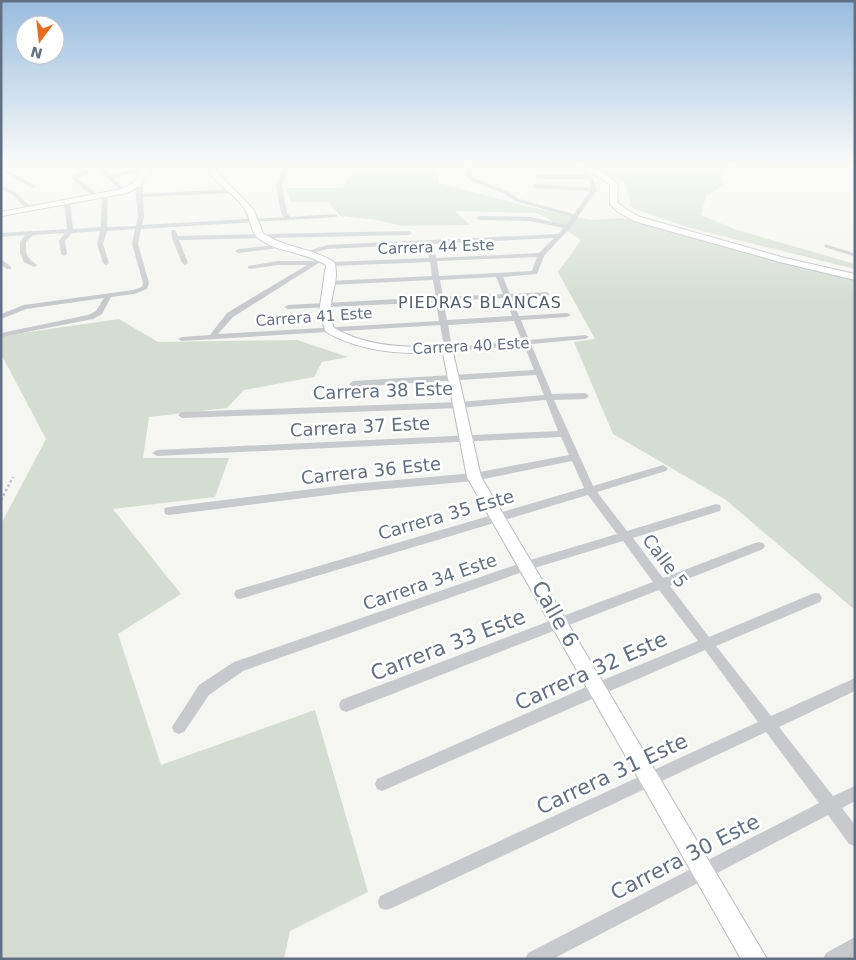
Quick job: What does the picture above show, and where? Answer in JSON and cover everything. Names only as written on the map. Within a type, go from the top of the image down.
[{"type":"street","points":[[1,214],[24,211]]},
{"type":"street","points":[[64,254],[62,241],[70,231],[68,211]]},
{"type":"street","points":[[102,211],[104,229],[100,244],[106,263]]},
{"type":"street","points":[[1,317],[30,306],[134,292],[146,286],[135,244],[139,227],[140,211]]},
{"type":"street","points":[[249,211],[255,220],[256,229],[261,236],[286,246],[310,252],[327,261]]},
{"type":"street","points":[[284,211],[288,218]]},
{"type":"street","points":[[557,211],[576,216]]},
{"type":"street","points":[[328,283],[534,273],[541,255],[568,227],[580,211]]},
{"type":"street","points":[[622,211],[637,219],[668,229],[855,277]]},
{"type":"street","points":[[2,238],[11,234],[335,216]]},
{"type":"street","points":[[479,218],[530,219],[568,227]]},
{"type":"street","points":[[181,224],[173,230],[184,263]]},
{"type":"street","points":[[31,233],[23,242],[23,253],[26,261],[34,265]]},
{"type":"street","points":[[176,238],[409,233]]},
{"type":"street","points":[[310,252],[327,247],[559,236]]},
{"type":"street","name":"Calle 6","points":[[430,242],[448,350],[474,477],[755,959]]},
{"type":"street","points":[[238,251],[286,246]]},
{"type":"street","name":"Carrera 44 Este","points":[[327,261],[541,255]]},
{"type":"street","points":[[1,261],[9,268]]},
{"type":"street","points":[[250,267],[278,263],[315,263],[327,261]]},
{"type":"street","points":[[327,261],[328,283],[324,305],[326,322],[330,330]]},
{"type":"street","points":[[212,337],[230,315],[315,263]]},
{"type":"street","name":"Calle 5","points":[[499,275],[564,434],[590,490],[855,838]]},
{"type":"street","points":[[1,335],[90,317],[99,312],[109,294]]},
{"type":"street","points":[[288,307],[546,294]]},
{"type":"street","name":"Carrera 41 Este","points":[[182,339],[567,315]]},
{"type":"street","name":"Carrera 40 Este","points":[[330,330],[357,344],[402,350],[448,350],[585,337]]},
{"type":"street","points":[[353,384],[539,372]]},
{"type":"street","name":"Carrera 38 Este","points":[[182,415],[460,405],[549,396],[585,396]]},
{"type":"street","name":"Carrera 37 Este","points":[[157,453],[564,434]]},
{"type":"street","name":"Carrera 36 Este","points":[[169,511],[352,488],[474,477],[575,457]]},
{"type":"street","name":"Carrera 35 Este","points":[[240,594],[663,469]]},
{"type":"street","name":"Carrera 34 Este","points":[[179,727],[204,690],[240,666],[527,566],[716,508]]},
{"type":"street","name":"Carrera 33 Este","points":[[346,705],[759,546]]},
{"type":"street","name":"Carrera 32 Este","points":[[382,784],[598,689],[816,598]]},
{"type":"street","name":"Carrera 31 Este","points":[[386,902],[855,684]]},
{"type":"street","name":"Carrera 30 Este","points":[[534,959],[855,793]]},
{"type":"street","points":[[832,959],[855,946]]},
{"type":"lane","points":[[826,246],[855,255]]},
{"type":"path","points":[[1,500],[13,477]]},
{"type":"shaded area","points":[[336,211],[548,211],[591,220],[623,218],[779,262],[855,280],[855,610],[726,500],[613,434],[574,342],[595,339],[558,272],[581,240],[536,213],[455,211],[470,225],[401,226],[377,220],[340,216]]},
{"type":"shaded area","points":[[640,211],[702,211],[701,215],[737,230],[855,264],[855,269],[690,228]]},
{"type":"shaded area","points":[[119,319],[158,342],[297,340],[348,357],[322,362],[314,377],[244,390],[227,408],[149,417],[143,458],[229,458],[215,497],[113,509],[181,594],[118,634],[161,765],[315,710],[368,892],[290,931],[284,959],[1,959],[1,524],[46,439],[1,354],[1,336]]},
{"type":"district","name":"PIEDRAS BLANCAS","points":[[480,302]]}]
